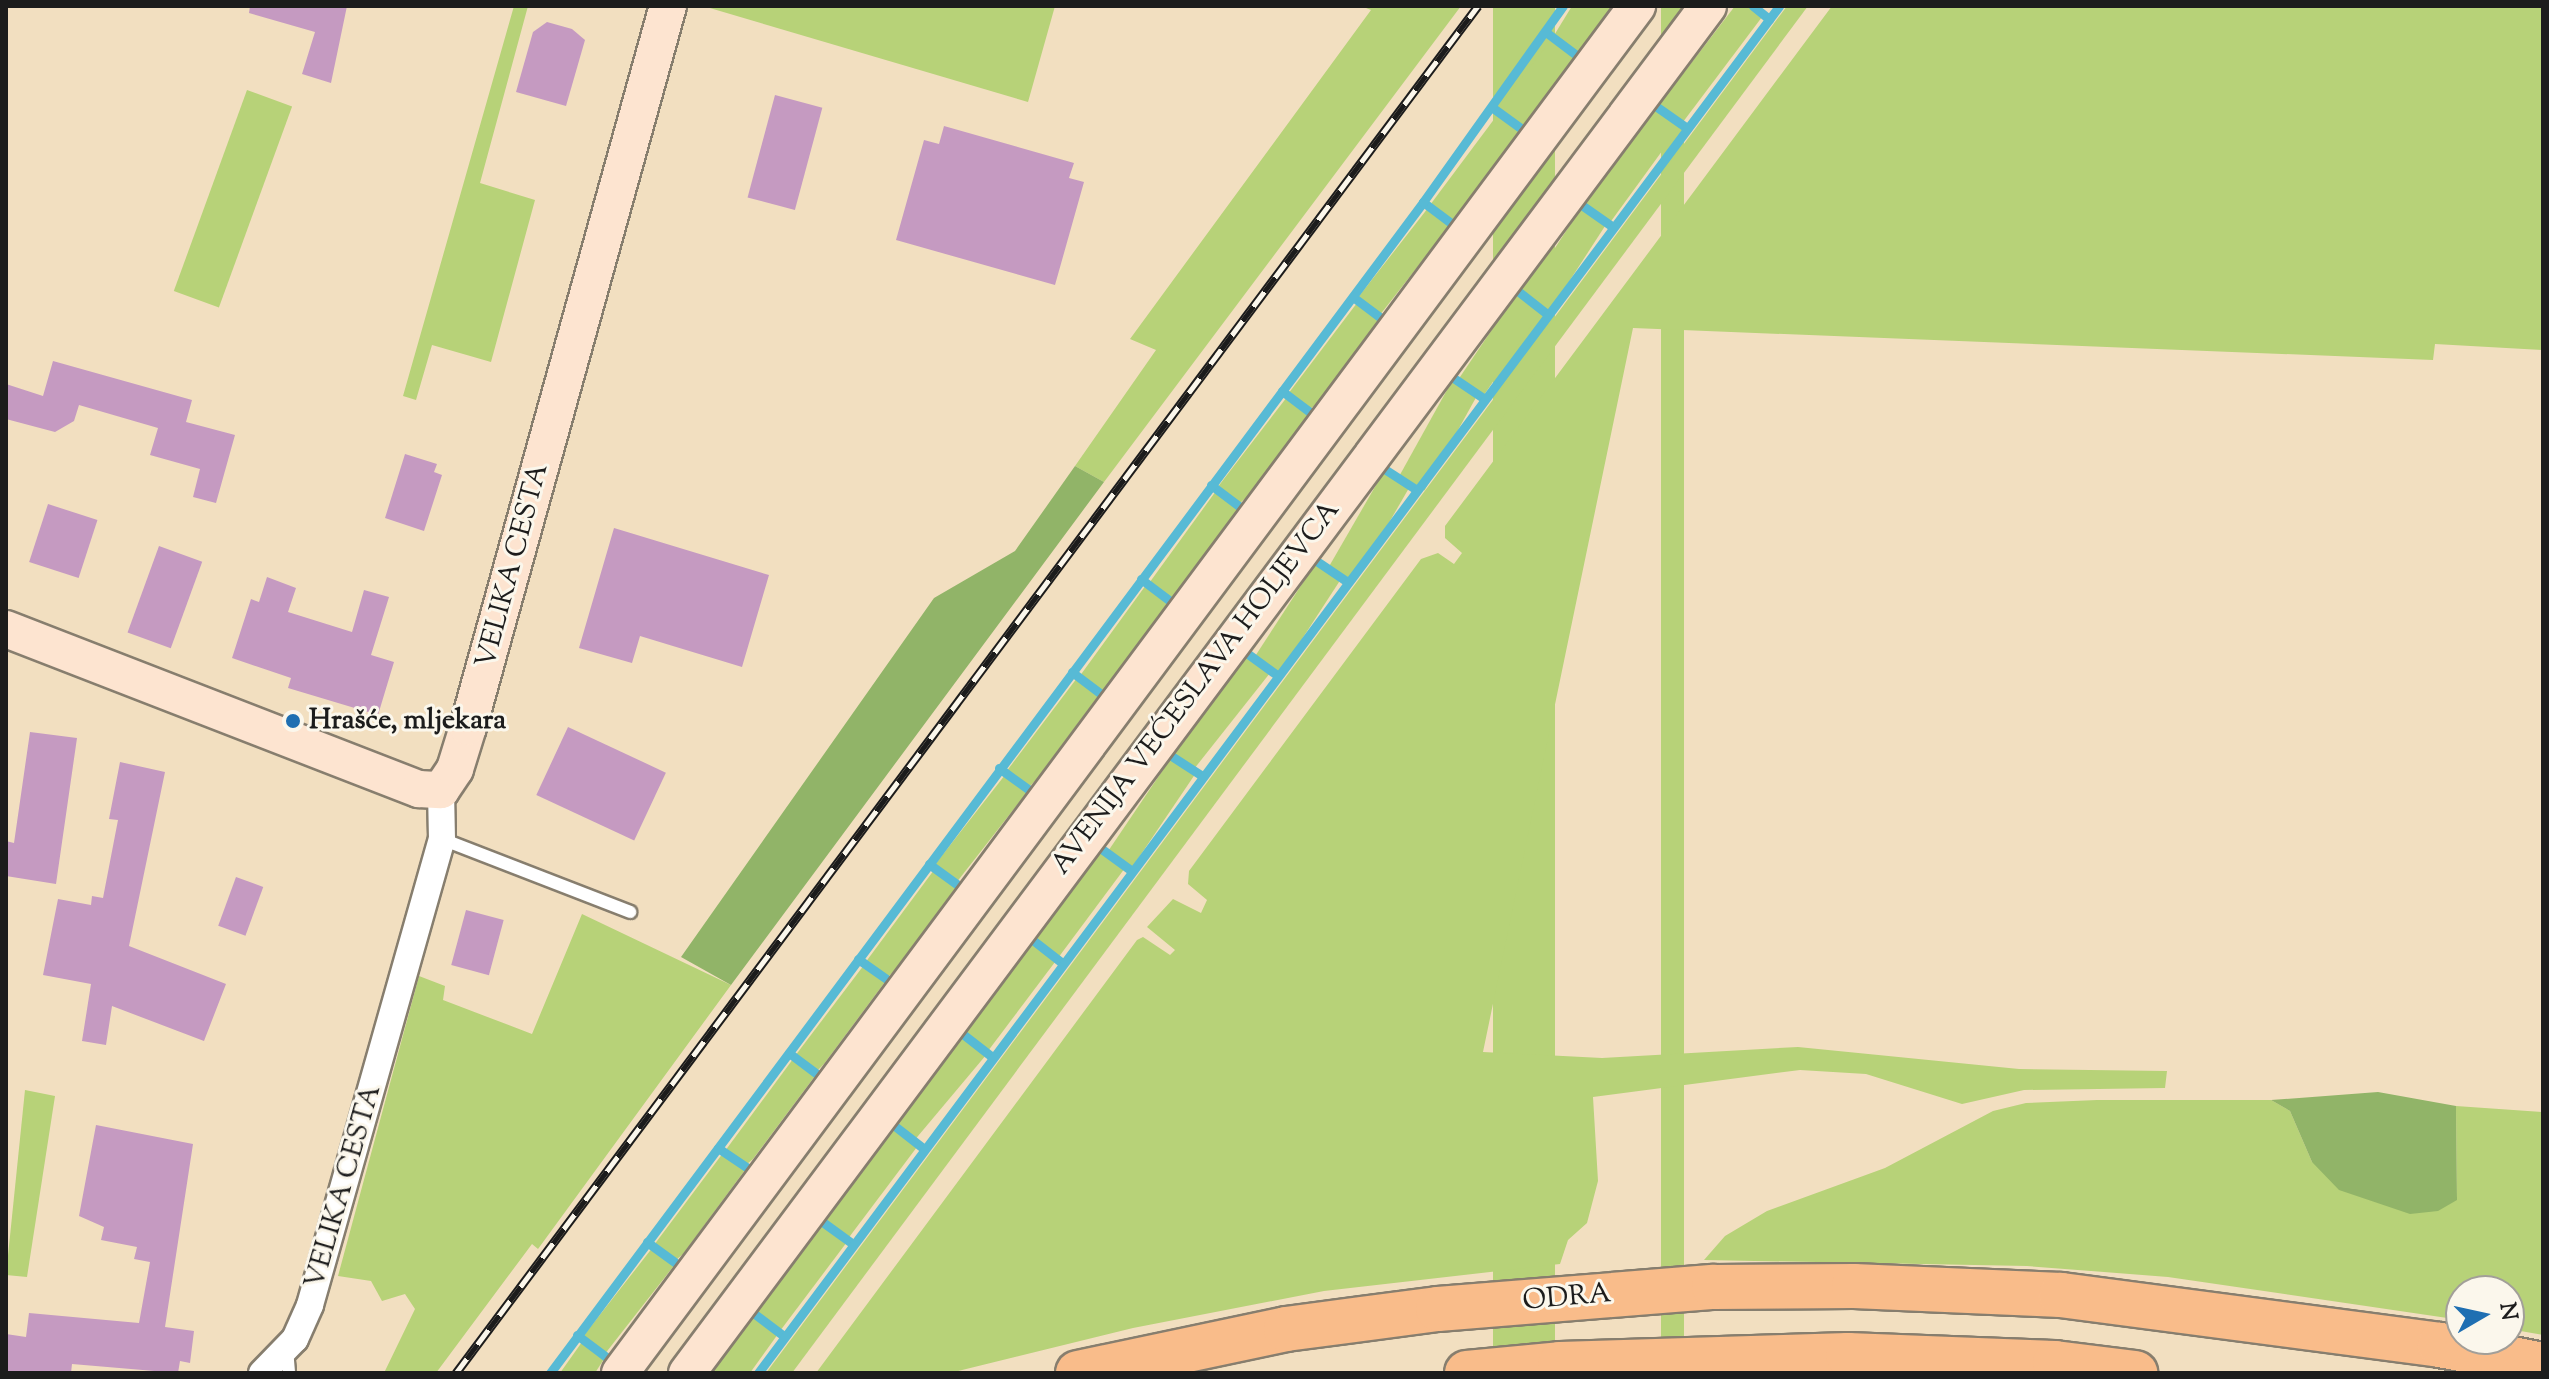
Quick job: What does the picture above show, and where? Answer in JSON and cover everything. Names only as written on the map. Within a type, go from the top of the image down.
[{"type":"highway","name":"ODRA","points":[[1078,1373],[1286,1329],[1568,1298],[1714,1287],[1854,1286],[2061,1295],[2440,1345],[2543,1365]]},
{"type":"highway","points":[[1467,1373],[1717,1357],[1848,1355],[2055,1363],[2135,1373]]},
{"type":"main road","name":"VELIKA CESTA","points":[[441,790],[455,769],[468,727],[668,6]]},
{"type":"main road","name":"AVENIJA VEĆESLAVA HOLJEVCA","points":[[620,1373],[1637,6]]},
{"type":"main road","name":"AVENIJA VEĆESLAVA HOLJEVCA","points":[[687,1373],[1708,6]]},
{"type":"main road","points":[[6,629],[394,780],[426,791],[441,790]]},
{"type":"street","name":"VELIKA CESTA","points":[[262,1373],[288,1361],[310,1305],[442,839],[441,790]]},
{"type":"lane","points":[[442,839],[630,912]]},
{"type":"green space","points":[[514,6],[528,6],[480,183],[535,200],[491,362],[432,345],[416,400],[403,396]]},
{"type":"green space","points":[[703,6],[1055,6],[1028,102]]},
{"type":"green space","points":[[1361,6],[1461,6],[1104,482],[1075,466],[1156,350],[1130,339],[1371,10]]},
{"type":"green space","points":[[1493,6],[1555,6],[1555,1373],[1493,1373]]},
{"type":"green space","points":[[1572,6],[1614,6],[1577,53],[1553,37]]},
{"type":"green space","points":[[1661,6],[1684,6],[1684,1373],[1661,1373]]},
{"type":"green space","points":[[1735,6],[1751,6],[1762,17],[1683,122],[1659,105]]},
{"type":"green space","points":[[1787,6],[1808,6],[792,1373],[766,1373]]},
{"type":"green space","points":[[1832,6],[2543,7],[2543,350],[2435,344],[2433,360],[1633,328],[1483,1052],[1602,1058],[1798,1047],[2019,1069],[2167,1071],[2165,1088],[2024,1090],[1962,1104],[1866,1074],[1800,1070],[1593,1097],[1598,1181],[1587,1223],[1568,1240],[1560,1264],[1324,1291],[1133,1328],[950,1373],[816,1373],[1137,940],[1143,937],[1170,955],[1175,950],[1147,927],[1173,899],[1201,913],[1207,900],[1188,884],[1189,871],[1421,559],[1438,553],[1454,564],[1462,553],[1445,538],[1445,526]]},
{"type":"green space","points":[[1552,39],[1575,57],[1519,128],[1497,110]]},
{"type":"green space","points":[[247,90],[292,106],[219,308],[174,291]]},
{"type":"green space","points":[[1655,108],[1680,126],[1610,223],[1584,205]]},
{"type":"green space","points":[[1498,114],[1520,131],[1459,214],[1452,220],[1444,217],[1430,205]]},
{"type":"green space","points":[[1428,208],[1450,225],[1379,316],[1357,299]]},
{"type":"green space","points":[[1581,208],[1606,224],[1551,310],[1525,294]]},
{"type":"green space","points":[[1516,294],[1541,311],[1484,395],[1459,379]]},
{"type":"green space","points":[[1357,303],[1379,320],[1318,403],[1310,409],[1303,406],[1288,394]]},
{"type":"green space","points":[[1452,381],[1477,395],[1425,490],[1399,476]]},
{"type":"green space","points":[[1287,397],[1309,414],[1247,497],[1240,503],[1233,500],[1217,488]]},
{"type":"green space","points":[[1075,466],[1104,482],[731,985],[681,957],[934,598],[1015,551]]},
{"type":"green space","points":[[1383,473],[1409,488],[1355,582],[1329,567]]},
{"type":"green space","points":[[1216,491],[1239,508],[1172,600],[1149,583]]},
{"type":"green space","points":[[1315,564],[1340,580],[1280,673],[1255,656]]},
{"type":"green space","points":[[1146,585],[1169,602],[1104,693],[1080,676]]},
{"type":"green space","points":[[1246,657],[1270,673],[1194,769],[1174,755]]},
{"type":"green space","points":[[1077,678],[1099,695],[1036,780],[1029,787],[1022,784],[1006,772]]},
{"type":"green space","points":[[1171,758],[1195,774],[1132,867],[1108,851]]},
{"type":"green space","points":[[1005,775],[1027,792],[956,883],[934,866]]},
{"type":"green space","points":[[1101,851],[1125,868],[1058,958],[1038,943],[1038,935]]},
{"type":"green space","points":[[934,870],[957,886],[895,970],[888,977],[880,974],[865,963]]},
{"type":"green space","points":[[582,914],[731,985],[538,1249],[532,1244],[436,1373],[384,1373],[415,1309],[405,1294],[382,1301],[371,1281],[338,1276],[419,976],[445,986],[443,1000],[532,1034]]},
{"type":"green space","points":[[1032,943],[1055,962],[988,1051],[984,1050],[967,1036],[967,1030]]},
{"type":"green space","points":[[864,965],[885,982],[824,1064],[817,1071],[809,1068],[795,1056]]},
{"type":"green space","points":[[962,1037],[985,1056],[914,1141],[891,1121]]},
{"type":"green space","points":[[793,1059],[815,1076],[753,1159],[746,1165],[739,1162],[725,1151]]},
{"type":"green space","points":[[25,1090],[55,1096],[27,1277],[6,1275]]},
{"type":"green space","points":[[2378,1092],[2456,1106],[2457,1200],[2438,1211],[2410,1214],[2339,1190],[2312,1162],[2290,1111],[2271,1100]]},
{"type":"green space","points":[[2271,1100],[2290,1111],[2312,1162],[2457,1199],[2456,1106],[2543,1112],[2543,1335],[2525,1332],[2525,1275],[2445,1275],[2445,1318],[2168,1277],[2027,1266],[1704,1260],[1725,1236],[1767,1211],[1885,1168],[1993,1111],[2026,1103]]},
{"type":"green space","points":[[893,1129],[917,1147],[848,1239],[824,1221]]},
{"type":"green space","points":[[723,1153],[745,1170],[676,1260],[654,1245]]},
{"type":"green space","points":[[823,1224],[847,1242],[780,1331],[756,1313]]},
{"type":"green space","points":[[653,1247],[675,1264],[604,1355],[582,1338]]},
{"type":"green space","points":[[753,1316],[778,1334],[750,1373],[712,1373]]},
{"type":"green space","points":[[582,1342],[604,1359],[595,1373],[560,1373]]},
{"type":"building","points":[[250,6],[347,6],[331,83],[302,74],[315,32],[249,13]]},
{"type":"building","points":[[547,22],[572,29],[585,40],[566,106],[516,92],[533,32]]},
{"type":"building","points":[[775,95],[822,108],[795,210],[748,197]]},
{"type":"building","points":[[944,126],[1074,163],[1069,178],[1084,182],[1055,285],[896,240],[924,140],[939,144]]},
{"type":"building","points":[[53,361],[192,400],[186,422],[235,435],[216,503],[193,497],[200,469],[150,455],[158,428],[79,405],[74,421],[55,432],[6,419],[6,384],[43,396]]},
{"type":"building","points":[[405,454],[437,464],[434,472],[442,475],[424,531],[385,518]]},
{"type":"building","points":[[48,504],[97,520],[79,578],[29,562]]},
{"type":"building","points":[[614,528],[769,575],[742,667],[640,636],[632,663],[579,648]]},
{"type":"building","points":[[159,546],[202,562],[171,648],[128,632]]},
{"type":"building","points":[[267,577],[296,588],[288,612],[352,632],[364,590],[389,597],[371,655],[394,662],[378,715],[288,688],[291,678],[232,658],[251,599],[259,602]]},
{"type":"building","points":[[568,727],[666,773],[634,841],[536,795]]},
{"type":"building","points":[[30,732],[77,738],[56,884],[6,876],[6,841],[14,843]]},
{"type":"building","points":[[120,762],[165,772],[129,946],[226,984],[204,1041],[112,1006],[106,1045],[82,1041],[91,984],[43,975],[58,899],[91,905],[92,896],[103,898],[118,820],[109,819]]},
{"type":"building","points":[[236,877],[263,887],[245,936],[218,926]]},
{"type":"building","points":[[466,910],[504,920],[489,975],[451,965]]},
{"type":"building","points":[[96,1125],[193,1144],[165,1327],[194,1331],[190,1363],[180,1361],[178,1373],[72,1364],[71,1373],[6,1373],[6,1334],[26,1337],[29,1313],[139,1323],[150,1262],[134,1259],[137,1247],[101,1240],[104,1227],[79,1216]]},
{"type":"waterway","points":[[550,1373],[1423,202],[1563,6]]},
{"type":"waterway","points":[[1753,6],[1769,19]]},
{"type":"waterway","points":[[758,1373],[1779,6]]},
{"type":"waterway","points":[[1547,33],[1576,55]]},
{"type":"waterway","points":[[1657,107],[1687,128]]},
{"type":"waterway","points":[[1493,108],[1521,128]]},
{"type":"waterway","points":[[1423,202],[1450,222]]},
{"type":"waterway","points":[[1583,206],[1613,227]]},
{"type":"waterway","points":[[1519,292],[1546,313]]},
{"type":"waterway","points":[[1353,297],[1380,317]]},
{"type":"waterway","points":[[1455,379],[1483,398]]},
{"type":"waterway","points":[[1282,391],[1310,412]]},
{"type":"waterway","points":[[1386,470],[1415,489]]},
{"type":"waterway","points":[[1211,485],[1239,506]]},
{"type":"waterway","points":[[1318,562],[1346,581]]},
{"type":"waterway","points":[[1141,579],[1169,600]]},
{"type":"waterway","points":[[1248,654],[1277,675]]},
{"type":"waterway","points":[[1072,672],[1100,693]]},
{"type":"waterway","points":[[1173,757],[1202,776]]},
{"type":"waterway","points":[[999,768],[1028,789]]},
{"type":"waterway","points":[[1103,850],[1131,870]]},
{"type":"waterway","points":[[929,864],[957,884]]},
{"type":"waterway","points":[[1034,941],[1062,963]]},
{"type":"waterway","points":[[858,959],[887,979]]},
{"type":"waterway","points":[[964,1035],[992,1057]]},
{"type":"waterway","points":[[789,1053],[816,1073]]},
{"type":"waterway","points":[[896,1127],[924,1149]]},
{"type":"waterway","points":[[718,1148],[746,1167]]},
{"type":"waterway","points":[[824,1223],[853,1244]]},
{"type":"waterway","points":[[647,1242],[675,1262]]},
{"type":"waterway","points":[[756,1315],[784,1336]]},
{"type":"waterway","points":[[577,1335],[606,1357]]},
{"type":"railway","points":[[456,1373],[1478,6]]},
{"type":"place","name":"Hrašće, mljekara","points":[[293,721]]}]
